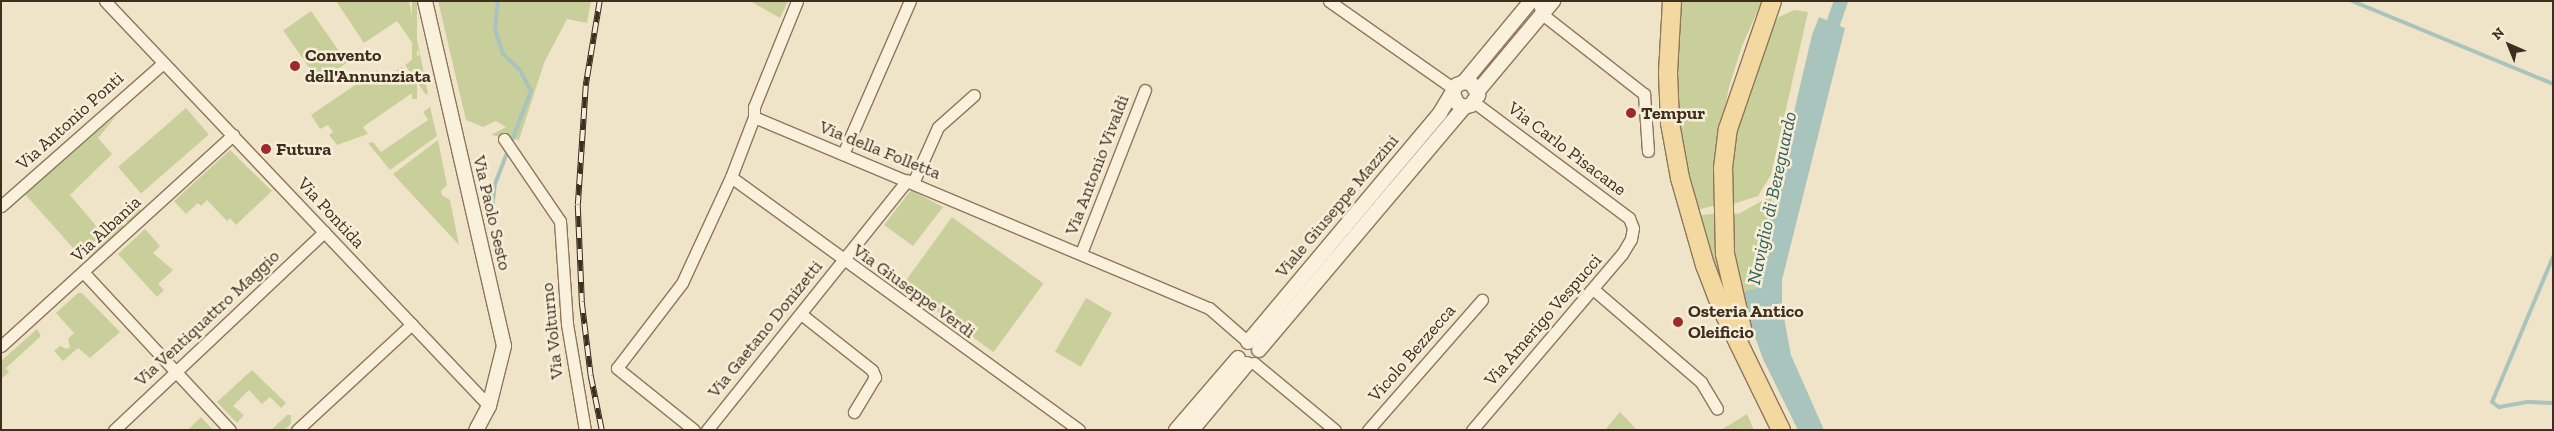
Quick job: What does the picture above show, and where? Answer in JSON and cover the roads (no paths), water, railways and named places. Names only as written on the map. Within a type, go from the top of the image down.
[{"type":"main road","points":[[1672,1],[1668,73],[1670,123],[1680,178],[1715,290],[1781,430]]},
{"type":"main road","points":[[1762,390],[1732,290],[1725,254],[1722,194],[1728,129],[1772,1]]},
{"type":"street","name":"Via Pontida","points":[[105,1],[489,406]]},
{"type":"street","name":"Via Paolo Sesto","points":[[425,1],[504,346],[489,406],[476,430]]},
{"type":"street","points":[[694,430],[617,368],[682,283],[731,177],[754,117],[754,107],[797,1]]},
{"type":"street","points":[[843,154],[910,1]]},
{"type":"street","points":[[1329,1],[1457,88],[1472,84],[1472,100],[1457,103],[1457,88]]},
{"type":"street","name":"Viale Giuseppe Mazzini","points":[[1192,430],[1440,113],[1457,88],[1531,1]]},
{"type":"street","name":"Viale Giuseppe Mazzini","points":[[1176,430],[1249,355],[1472,100],[1540,8],[1553,1]]},
{"type":"street","points":[[1540,8],[1644,94],[1648,151]]},
{"type":"street","name":"Via Antonio Ponti","points":[[1,206],[163,62]]},
{"type":"street","name":"Via Antonio Vivaldi","points":[[1081,253],[1145,90]]},
{"type":"street","name":"Via Gaetano Donizetti","points":[[707,430],[843,261],[910,182],[938,127],[974,96]]},
{"type":"street","name":"Via Carlo Pisacane","points":[[1472,100],[1629,218],[1633,228]]},
{"type":"street","name":"Via della Folletta","points":[[754,117],[1208,308],[1249,355],[1335,430]]},
{"type":"street","name":"Via Albania","points":[[1,346],[84,273],[233,135]]},
{"type":"street","name":"Via Volturno","points":[[504,139],[562,227],[567,324],[585,430]]},
{"type":"street","name":"Via Giuseppe Verdi","points":[[731,177],[843,261],[1079,430]]},
{"type":"street","name":"Via Amerigo Vespucci","points":[[1472,430],[1622,254],[1631,239],[1633,228]]},
{"type":"street","name":"Via Ventiquattro Maggio","points":[[114,430],[324,232]]},
{"type":"street","points":[[84,273],[230,430]]},
{"type":"street","points":[[1593,289],[1700,382],[1717,409]]},
{"type":"street","name":"Vicolo Bezzecca","points":[[1368,430],[1482,300]]},
{"type":"street","points":[[801,314],[872,370],[875,377],[854,412]]},
{"type":"street","points":[[297,430],[412,324]]},
{"type":"water","name":"Naviglio di Bereguardo","points":[[1819,17],[1845,28],[1782,280],[1782,307],[1791,355],[1824,430],[1798,430],[1763,359],[1739,293],[1757,288],[1758,265],[1812,35]]},
{"type":"waterway","points":[[492,208],[495,184],[531,91],[520,70],[503,54],[495,29],[498,1]]},
{"type":"waterway","name":"Naviglio di Bereguardo","points":[[1827,41],[1841,1]]},
{"type":"waterway","points":[[2352,1],[2553,84]]},
{"type":"waterway","points":[[2553,257],[2492,402],[2499,407],[2527,402],[2553,403]]},
{"type":"railway","points":[[600,1],[586,86],[578,205],[582,302],[591,376],[602,430]]},
{"type":"place","name":"Convento dell'Annunziata","points":[[295,66]]},
{"type":"place","name":"Tempur","points":[[1631,113]]},
{"type":"place","name":"Futura","points":[[266,149]]},
{"type":"place","name":"Osteria Antico Oleificio","points":[[1678,322]]}]
